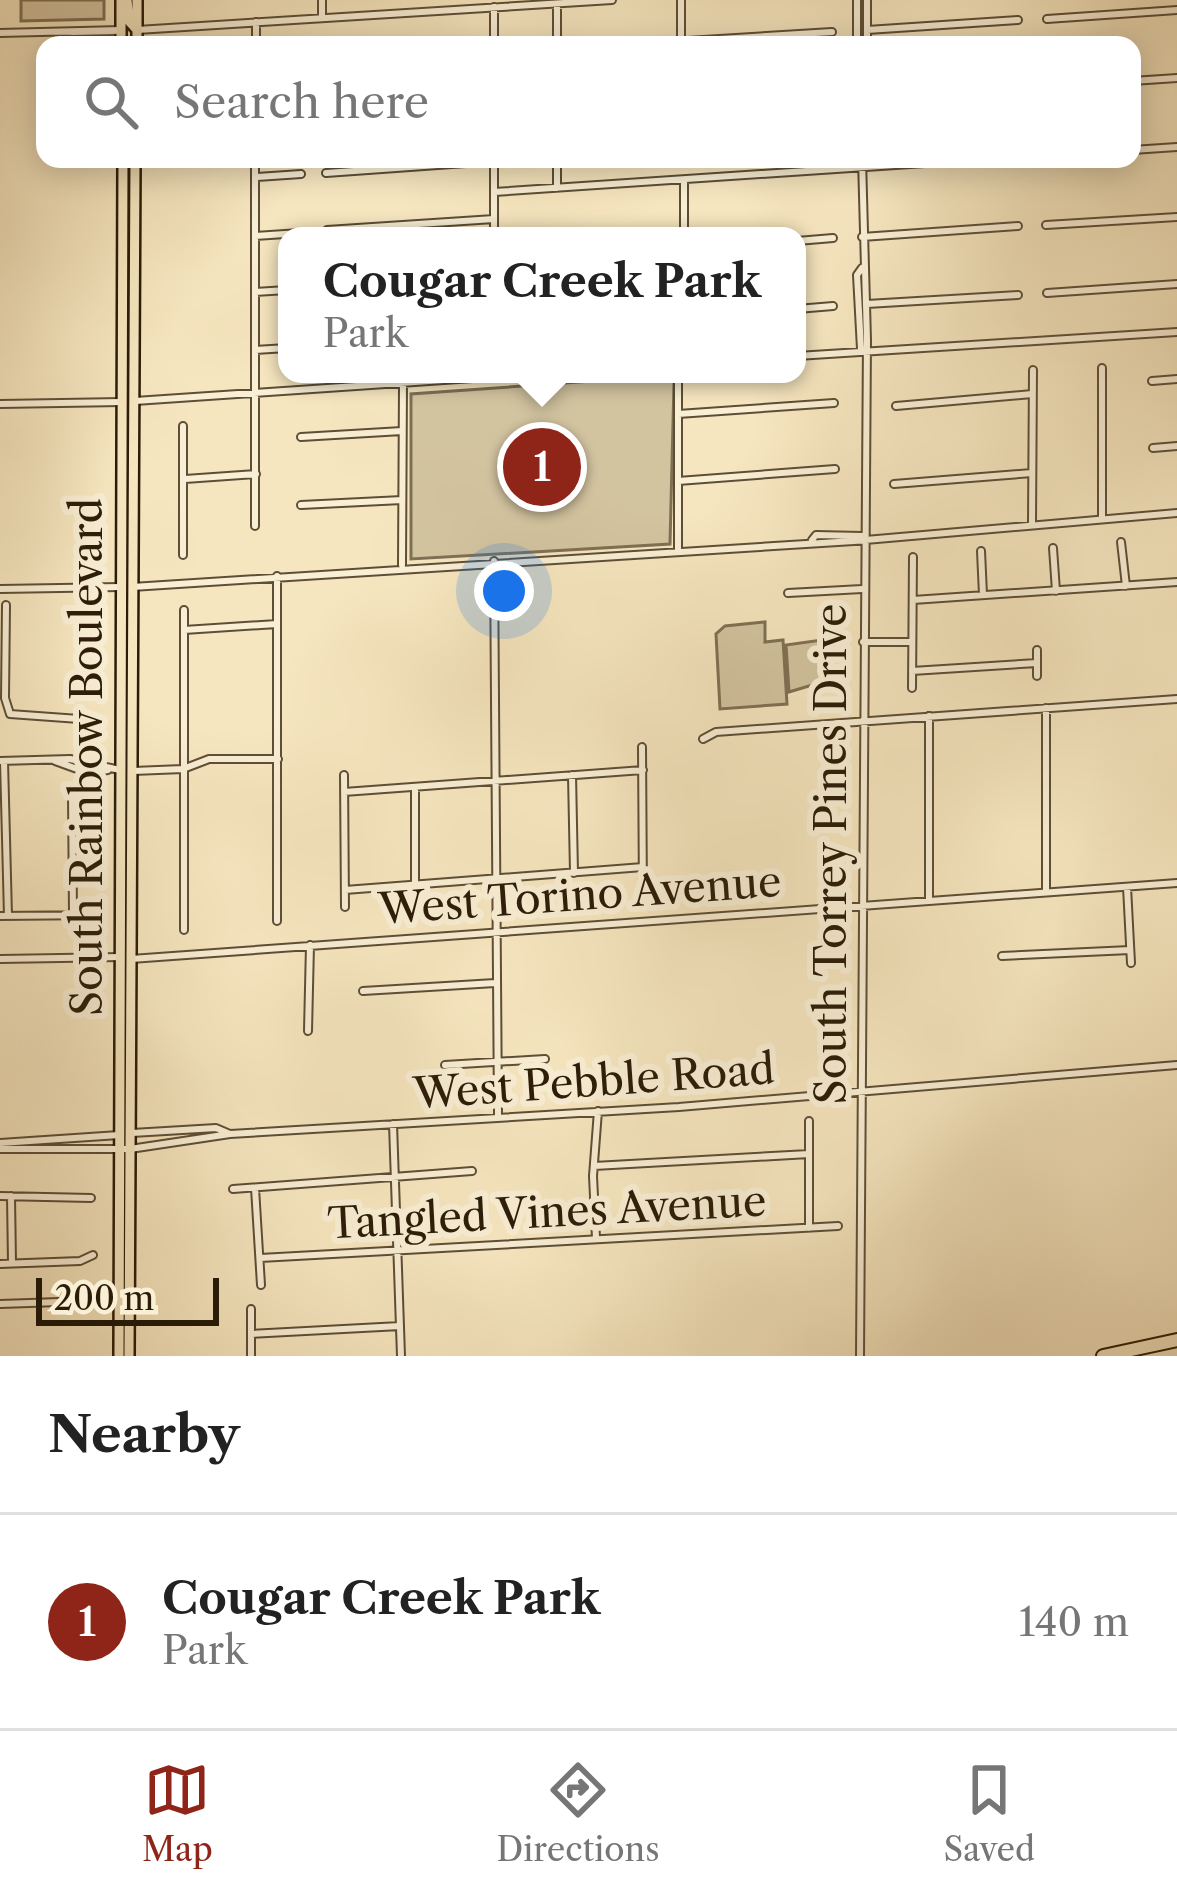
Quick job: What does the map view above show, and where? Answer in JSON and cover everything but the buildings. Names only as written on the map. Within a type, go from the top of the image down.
[{"type":"highway","points":[[1103,1356],[1177,1340]]},
{"type":"main road","points":[[124,0],[129,21],[137,30]]},
{"type":"main road","points":[[124,0],[124,36]]},
{"type":"main road","points":[[133,36],[137,0]]},
{"type":"main road","name":"South Rainbow Boulevard","points":[[123,168],[128,402],[119,723],[121,920],[130,1019],[126,1134]]},
{"type":"main road","points":[[125,168],[134,212]]},
{"type":"main road","name":"South Rainbow Boulevard","points":[[119,1356],[124,1301],[131,826],[120,770],[132,646],[120,532],[135,168]]},
{"type":"main road","points":[[123,223],[134,274]]},
{"type":"main road","name":"South Rainbow Boulevard","points":[[126,1149],[119,1272],[130,1328],[129,1356]]},
{"type":"street","points":[[322,0],[322,18]]},
{"type":"street","points":[[137,30],[612,0]]},
{"type":"street","points":[[681,0],[681,36]]},
{"type":"street","points":[[856,0],[857,36]]},
{"type":"street","points":[[867,0],[867,36]]},
{"type":"street","points":[[557,4],[557,36]]},
{"type":"street","points":[[494,7],[494,36]]},
{"type":"street","points":[[1047,19],[1177,10]]},
{"type":"street","points":[[867,30],[1018,20]]},
{"type":"street","points":[[256,22],[256,36]]},
{"type":"street","points":[[0,33],[121,30]]},
{"type":"street","points":[[777,36],[832,32]]},
{"type":"street","points":[[1141,80],[1177,78]]},
{"type":"street","points":[[1141,149],[1177,147]]},
{"type":"street","points":[[255,168],[255,526]]},
{"type":"street","points":[[326,173],[391,168]]},
{"type":"street","points":[[494,168],[494,227]]},
{"type":"street","points":[[557,168],[557,188]]},
{"type":"street","points":[[494,192],[818,168]]},
{"type":"street","name":"South Torrey Pines Drive","points":[[860,1356],[862,352],[866,304],[862,168]]},
{"type":"street","points":[[255,177],[301,174]]},
{"type":"street","points":[[684,180],[684,227]]},
{"type":"street","points":[[1046,225],[1177,217]]},
{"type":"street","points":[[373,227],[494,219]]},
{"type":"street","points":[[862,237],[1018,226]]},
{"type":"street","points":[[255,236],[278,234]]},
{"type":"street","points":[[806,240],[833,238]]},
{"type":"street","name":"South Torrey Pines Drive","points":[[862,267],[857,275],[857,340],[862,352]]},
{"type":"street","points":[[1047,293],[1177,284]]},
{"type":"street","points":[[255,292],[278,291]]},
{"type":"street","points":[[866,304],[1018,295]]},
{"type":"street","points":[[806,308],[832,307]]},
{"type":"street","points":[[806,355],[1177,332]]},
{"type":"street","points":[[255,350],[278,349]]},
{"type":"street","points":[[1102,368],[1102,519]]},
{"type":"street","points":[[1032,523],[1033,370]]},
{"type":"street","points":[[1152,381],[1177,379]]},
{"type":"street","points":[[0,404],[128,402],[403,383],[402,566]]},
{"type":"street","points":[[678,383],[678,550]]},
{"type":"street","points":[[896,406],[1032,394]]},
{"type":"street","points":[[678,414],[834,403]]},
{"type":"street","points":[[183,426],[183,555]]},
{"type":"street","points":[[301,437],[402,431]]},
{"type":"street","points":[[1153,448],[1177,446]]},
{"type":"street","points":[[678,481],[835,469]]},
{"type":"street","points":[[894,484],[1032,472]]},
{"type":"street","points":[[184,478],[256,474]]},
{"type":"street","points":[[301,506],[402,500]]},
{"type":"street","points":[[0,589],[126,587],[1177,513]]},
{"type":"street","points":[[1121,542],[1126,586]]},
{"type":"street","points":[[1053,548],[1056,591]]},
{"type":"street","points":[[981,551],[983,596]]},
{"type":"street","points":[[912,688],[913,557]]},
{"type":"street","points":[[494,561],[498,1115]]},
{"type":"street","points":[[277,576],[277,921]]},
{"type":"street","points":[[913,600],[1177,582]]},
{"type":"street","points":[[788,593],[862,589]]},
{"type":"street","points":[[6,604],[3,698],[10,714],[93,719]]},
{"type":"street","points":[[184,610],[184,930]]},
{"type":"street","points":[[184,630],[278,624]]},
{"type":"street","points":[[862,642],[912,642]]},
{"type":"street","points":[[1037,650],[1037,676]]},
{"type":"street","points":[[912,671],[1037,663]]},
{"type":"street","points":[[703,739],[716,732],[1177,699]]},
{"type":"street","points":[[1046,708],[1046,892]]},
{"type":"street","points":[[929,716],[929,900]]},
{"type":"street","points":[[643,747],[643,897]]},
{"type":"street","points":[[100,915],[4,916],[2,761],[54,760],[120,770],[183,769],[209,759],[278,759]]},
{"type":"street","points":[[344,792],[643,770]]},
{"type":"street","points":[[344,775],[344,908]]},
{"type":"street","points":[[572,775],[574,873]]},
{"type":"street","points":[[415,787],[415,885]]},
{"type":"street","points":[[72,795],[73,915]]},
{"type":"street","points":[[344,890],[643,867]]},
{"type":"street","name":"West Torino Avenue","points":[[0,959],[126,958],[1177,883]]},
{"type":"street","points":[[1127,886],[1131,963]]},
{"type":"street","points":[[308,1031],[310,945]]},
{"type":"street","points":[[1002,956],[1130,950]]},
{"type":"street","points":[[363,991],[495,983]]},
{"type":"street","points":[[445,1065],[545,1059]]},
{"type":"street","name":"West Pebble Road","points":[[0,1146],[126,1149],[230,1134],[861,1092],[1177,1065]]},
{"type":"street","points":[[596,1238],[598,1111]]},
{"type":"street","points":[[809,1121],[809,1228]]},
{"type":"street","points":[[393,1124],[401,1356]]},
{"type":"street","name":"West Pebble Road","points":[[0,1146],[216,1128],[230,1134]]},
{"type":"street","points":[[594,1166],[809,1154]]},
{"type":"street","points":[[232,1190],[472,1171]]},
{"type":"street","points":[[254,1188],[261,1285]]},
{"type":"street","points":[[0,1196],[91,1198]]},
{"type":"street","points":[[10,1196],[12,1263]]},
{"type":"street","name":"Tangled Vines Avenue","points":[[260,1258],[838,1226]]},
{"type":"street","points":[[0,1264],[80,1261],[93,1255]]},
{"type":"street","points":[[0,1304],[124,1301]]},
{"type":"street","points":[[251,1309],[251,1356]]},
{"type":"street","points":[[251,1334],[400,1326]]},
{"type":"shaded area","points":[[21,0],[104,0],[104,19],[21,21]]},
{"type":"shaded area","points":[[565,383],[674,383],[670,544],[411,559],[411,394]]},
{"type":"shaded area","points":[[765,622],[765,642],[783,640],[787,704],[720,709],[716,634],[725,626]]},
{"type":"shaded area","points":[[836,638],[819,683],[789,692],[786,645]]},
{"type":"place","name":"Cougar Creek Park","points":[[542,467]]}]
